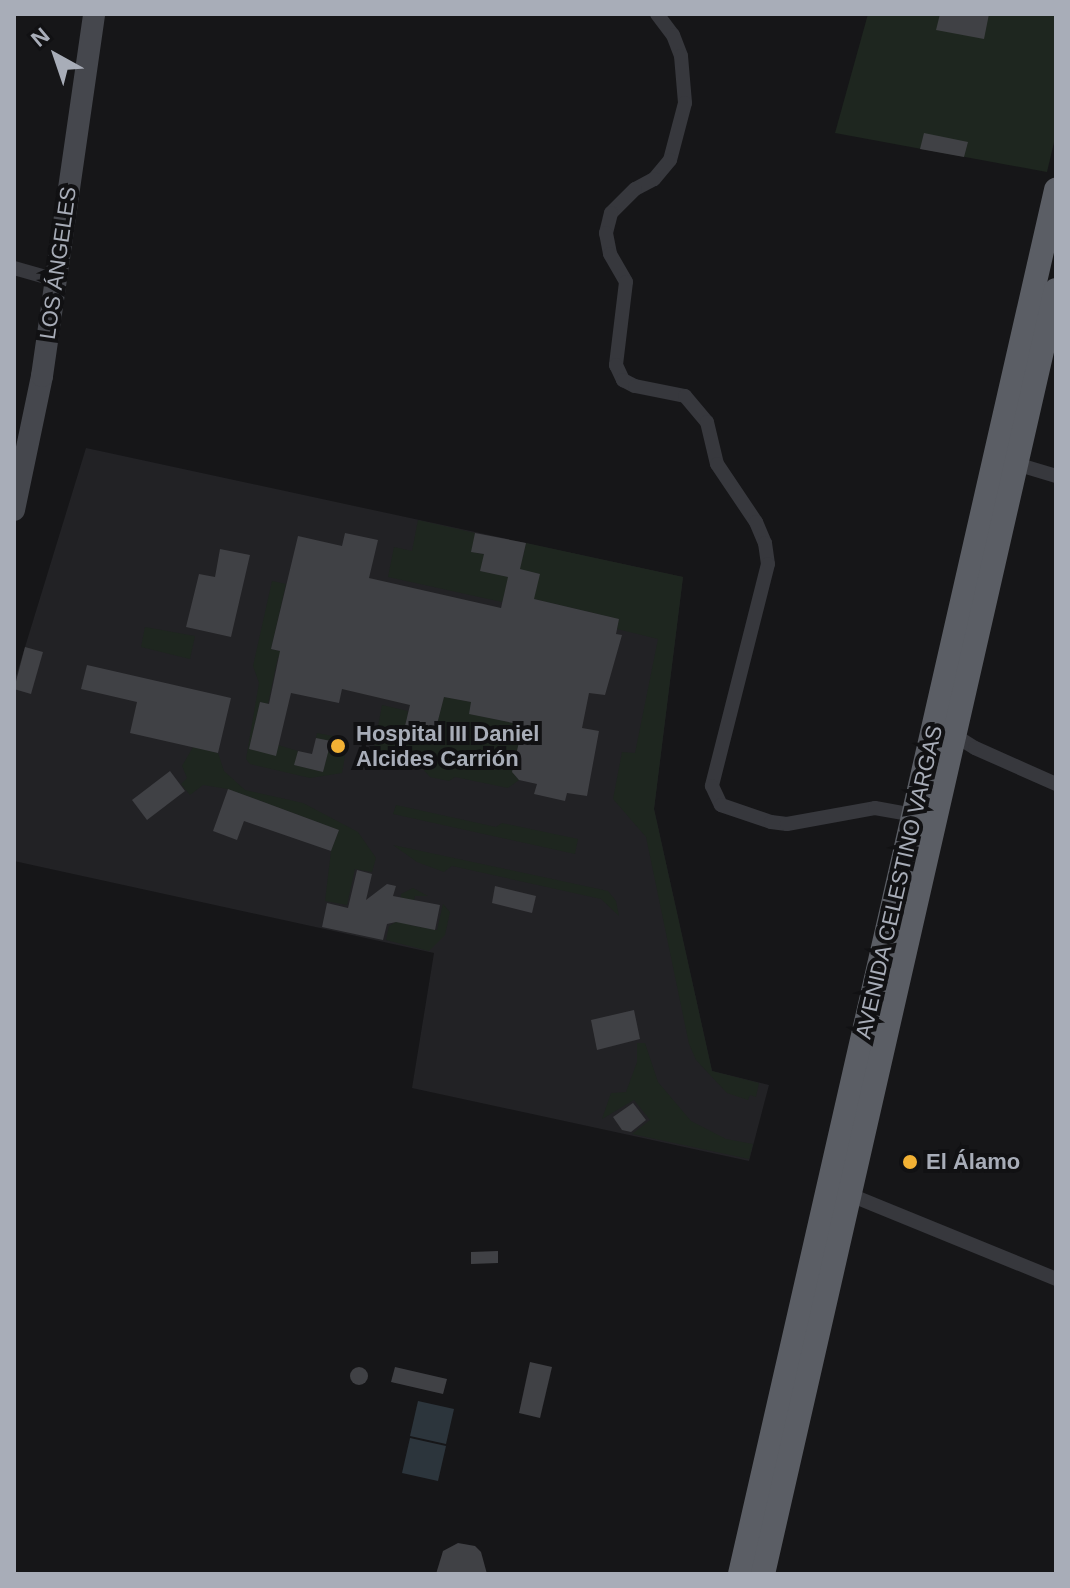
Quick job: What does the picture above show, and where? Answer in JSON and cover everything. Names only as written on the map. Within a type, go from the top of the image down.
[{"type":"highway","name":"AVENIDA CELESTINO VARGAS","points":[[1000,485],[1016,464],[1042,335],[1056,190]]},
{"type":"highway","name":"AVENIDA CELESTINO VARGAS","points":[[753,1569],[1000,485],[1056,290]]},
{"type":"highway","name":"AVENIDA CELESTINO VARGAS","points":[[753,1569],[848,1194],[913,815],[945,731]]},
{"type":"main road","name":"LOS ÁNGELES","points":[[14,510],[34,420],[94,14]]},
{"type":"street","points":[[657,14],[673,35],[681,56],[685,103],[670,160],[654,179],[635,189],[611,213],[606,233],[610,254],[626,282],[616,365],[623,380],[635,386],[685,396],[707,422],[717,464],[756,522],[765,543],[768,564],[712,786],[721,805],[771,822],[787,824],[875,808],[913,815]]},
{"type":"street","points":[[14,268],[56,280]]},
{"type":"street","points":[[1016,464],[1056,476]]},
{"type":"street","points":[[945,731],[975,748],[1056,784]]},
{"type":"street","points":[[848,1194],[1056,1279]]},
{"type":"shaded area","points":[[868,14],[1056,14],[1056,134],[1047,172],[835,133]]},
{"type":"shaded area","name":"Hospital III Daniel Alcides Carrión","points":[[86,448],[683,577],[654,809],[712,1071],[769,1085],[749,1161],[412,1088],[434,953],[14,861],[14,683]]},
{"type":"shaded area","points":[[418,520],[475,533],[472,552],[501,558],[502,553],[523,558],[526,543],[683,577],[654,809],[712,1071],[759,1083],[756,1097],[750,1095],[748,1100],[727,1093],[696,1060],[689,1044],[646,837],[613,799],[622,752],[635,753],[658,639],[617,629],[619,619],[505,592],[502,602],[388,577],[394,547],[412,551]],"holes":[[[483,561],[539,574],[537,583],[481,571]]]},
{"type":"shaded area","points":[[272,581],[286,584],[271,649],[319,660],[318,667],[278,657],[268,704],[260,702],[249,749],[276,755],[278,745],[298,751],[295,765],[323,772],[330,742],[316,738],[317,733],[338,737],[345,756],[342,773],[310,778],[250,764],[246,759],[259,683],[253,666]]},
{"type":"shaded area","points":[[145,627],[195,636],[190,659],[141,647]]},
{"type":"shaded area","points":[[444,697],[471,702],[470,714],[523,725],[512,772],[519,780],[508,788],[455,777],[449,781],[430,777],[422,768],[372,759],[382,705],[408,711],[406,725],[435,732]]},
{"type":"shaded area","points":[[193,747],[218,753],[224,771],[245,790],[303,803],[358,832],[376,858],[372,872],[355,869],[347,905],[325,901],[331,851],[339,830],[228,789],[203,785],[190,795],[181,784],[187,778],[182,766]]},
{"type":"shaded area","points":[[396,805],[496,827],[502,823],[578,839],[575,854],[393,814]]},
{"type":"shaded area","points":[[393,845],[608,891],[616,901],[619,916],[601,899],[452,866],[444,872],[417,862]]},
{"type":"shaded area","points":[[413,888],[428,896],[415,896],[409,925],[437,930],[443,904],[450,912],[445,935],[429,951],[386,940],[389,926],[398,921],[401,894]]},
{"type":"shaded area","points":[[637,1043],[645,1043],[658,1082],[691,1121],[726,1139],[753,1144],[749,1159],[632,1134],[650,1120],[634,1100],[602,1119],[611,1093],[626,1092],[637,1062]]},
{"type":"shaded area","points":[[418,1401],[454,1409],[446,1444],[410,1436]]},
{"type":"shaded area","points":[[410,1438],[446,1446],[438,1481],[402,1473]]},
{"type":"building","points":[[940,14],[989,14],[984,39],[936,30]]},
{"type":"building","points":[[924,133],[968,142],[964,157],[920,149]]},
{"type":"building","points":[[345,533],[378,540],[369,578],[501,608],[508,577],[480,571],[484,554],[471,552],[475,533],[526,543],[520,569],[540,574],[534,599],[619,619],[616,634],[622,635],[605,695],[589,693],[582,728],[599,731],[587,796],[567,793],[565,801],[534,794],[537,784],[519,780],[512,772],[523,725],[469,714],[471,702],[444,697],[435,732],[405,726],[410,705],[342,689],[339,703],[291,693],[276,756],[249,749],[260,702],[269,704],[280,651],[271,649],[298,536],[342,546]]},
{"type":"building","points":[[220,549],[250,555],[231,637],[186,627],[199,574],[215,577]]},
{"type":"building","points":[[25,647],[43,652],[31,694],[14,689]]},
{"type":"building","points":[[87,665],[231,698],[218,753],[130,733],[137,702],[81,689]]},
{"type":"building","points":[[316,738],[331,741],[323,772],[294,765],[298,751],[312,754]]},
{"type":"building","points":[[170,771],[185,791],[147,820],[132,800]]},
{"type":"building","points":[[228,789],[339,830],[331,851],[244,821],[237,840],[213,831]]},
{"type":"building","points":[[357,870],[372,874],[366,900],[387,884],[396,886],[393,896],[440,905],[435,930],[396,922],[387,924],[383,940],[322,927],[327,903],[348,908]]},
{"type":"building","points":[[495,886],[536,896],[532,913],[492,903]]},
{"type":"building","points":[[634,1010],[640,1039],[597,1050],[591,1020]]},
{"type":"building","points":[[633,1103],[646,1120],[631,1132],[622,1130],[613,1117]]},
{"type":"building","points":[[498,1251],[498,1263],[471,1264],[471,1252]]},
{"type":"building","points":[[530,1362],[552,1367],[540,1418],[519,1413]]},
{"type":"building","points":[[355,1367],[363,1367],[368,1376],[366,1383],[355,1385],[350,1380],[350,1372]]},
{"type":"building","points":[[395,1367],[447,1379],[443,1394],[391,1382]]},
{"type":"building","points":[[458,1543],[475,1546],[481,1552],[487,1574],[436,1574],[443,1551]]},
{"type":"place","name":"Hospital III Daniel Alcides Carrión","points":[[338,746]]},
{"type":"place","name":"El Álamo","points":[[910,1162]]}]
